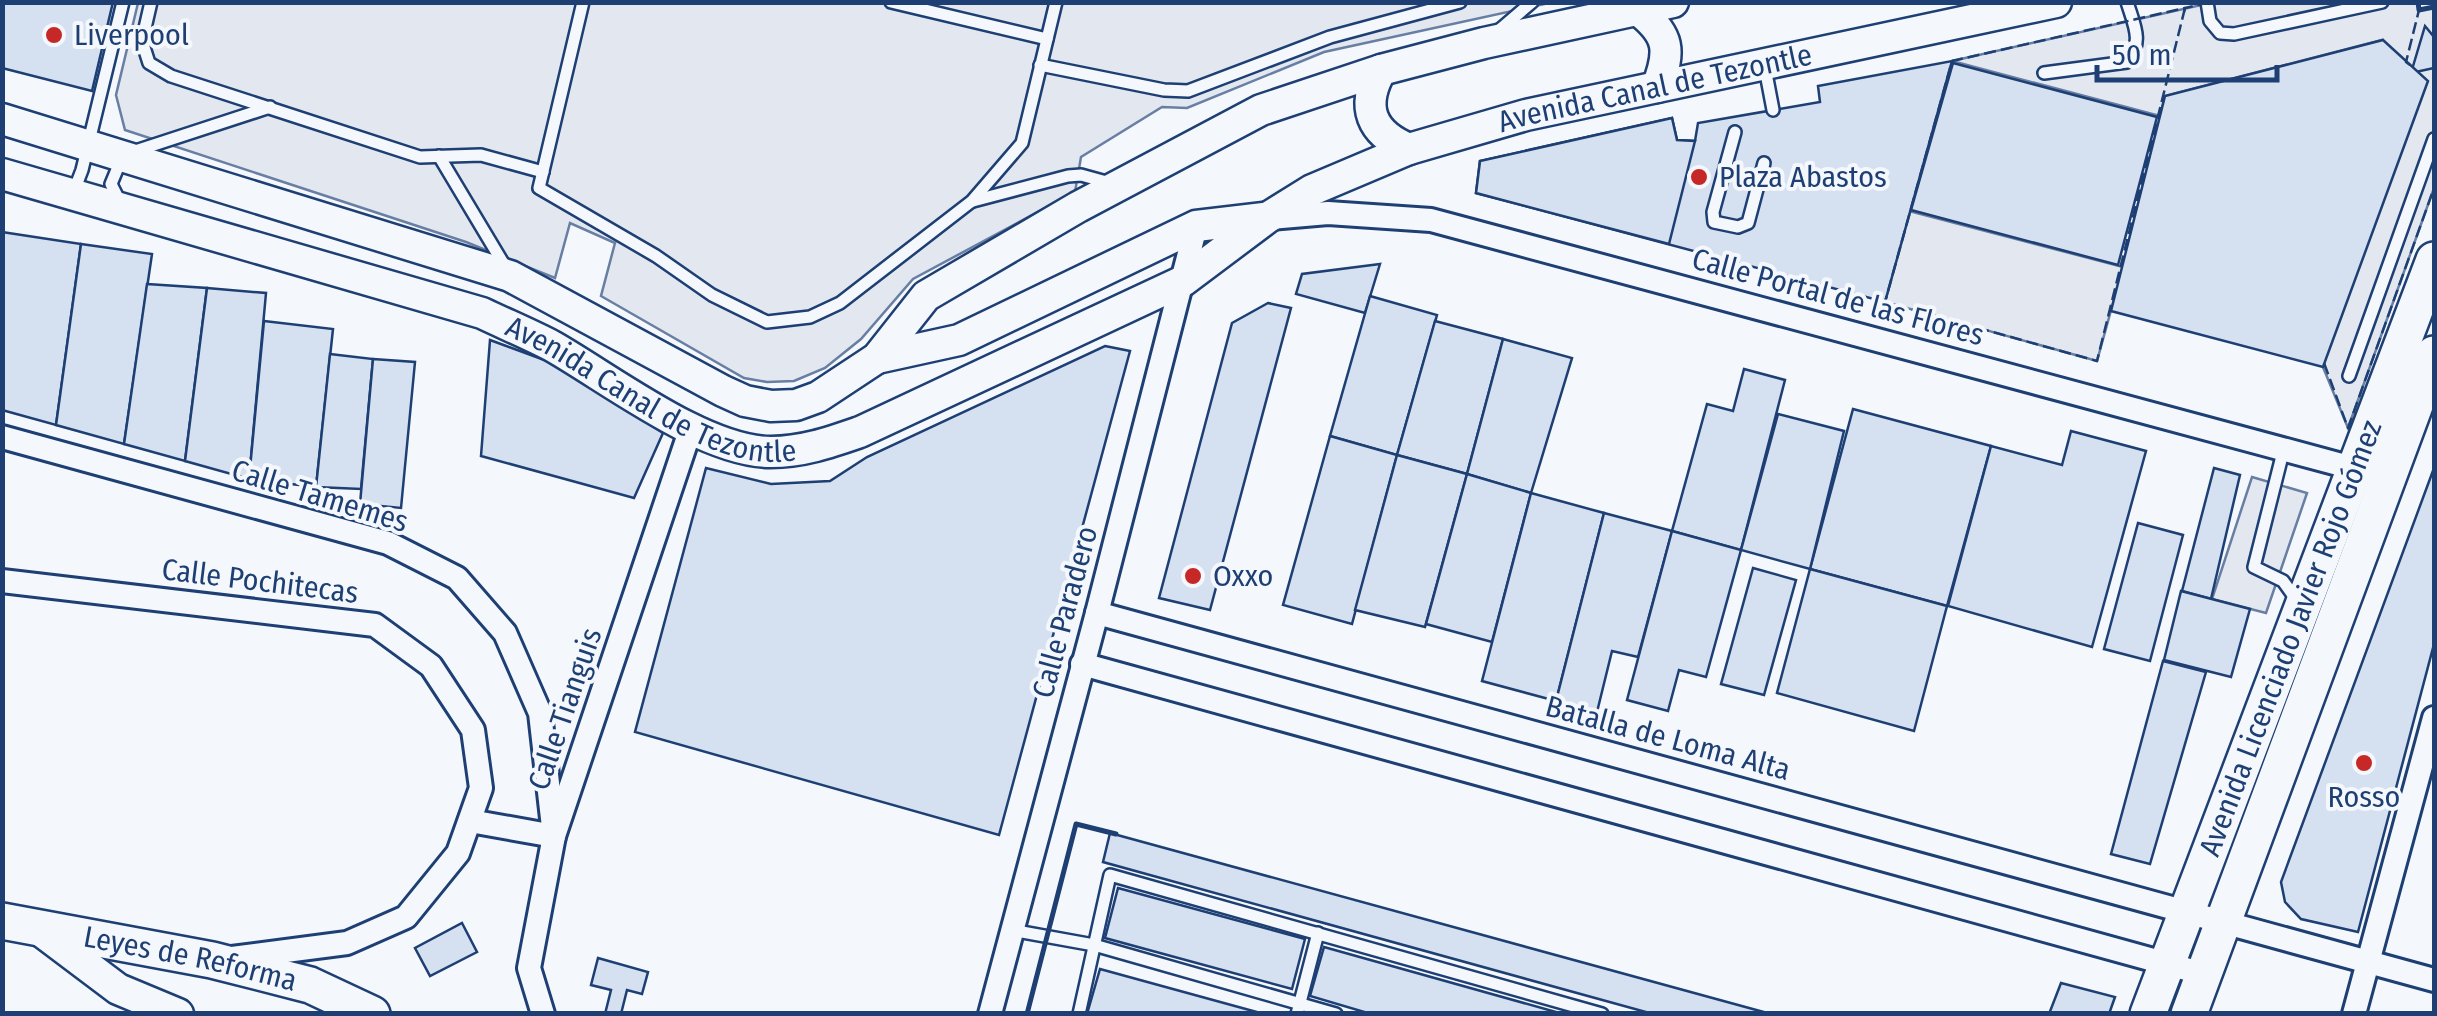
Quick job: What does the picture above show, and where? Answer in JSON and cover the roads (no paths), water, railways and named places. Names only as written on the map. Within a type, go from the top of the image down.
[{"type":"main road","name":"Avenida Canal de Tezontle","points":[[878,358],[926,296],[1119,185],[1261,110],[1382,70],[1484,43],[1672,2]]},
{"type":"main road","points":[[1951,2],[1979,18]]},
{"type":"main road","name":"Avenida Canal de Tezontle","points":[[2,174],[482,313],[548,344],[691,428],[733,446],[768,452],[811,448],[860,432],[1183,281],[1267,218],[1312,190],[1409,149],[1526,115],[2056,2]]},
{"type":"main road","points":[[1638,10],[1662,31],[1666,45],[1666,64],[1656,87]]},
{"type":"main road","points":[[1382,70],[1373,85],[1370,109],[1378,128],[1390,141],[1409,149]]},
{"type":"main road","name":"Avenida Canal de Tezontle","points":[[2,119],[510,276],[744,401],[771,406],[796,404],[818,396],[878,358],[959,340],[1196,226],[1267,218]]},
{"type":"main road","name":"Avenida Licenciado Javier Rojo Gómez","points":[[2189,1014],[2224,922],[2371,473],[2434,260]]},
{"type":"main road","name":"Avenida Licenciado Javier Rojo Gómez","points":[[2148,1014],[2302,606],[2434,354]]},
{"type":"main road","name":"Leyes de Reforma","points":[[2,922],[212,960],[310,985],[372,1014]]},
{"type":"main road","points":[[37,928],[118,989],[178,1014]]},
{"type":"street","name":"Calle Portal de las Flores","points":[[1267,218],[1328,213],[1432,220],[2371,473]]},
{"type":"street","name":"Calle Paradero","points":[[990,1014],[1098,613],[1196,226]]},
{"type":"street","name":"Calle Tianguis","points":[[543,1014],[529,968],[554,836],[691,428]]},
{"type":"street","name":"Calle Tamemes","points":[[2,437],[388,543],[457,578],[506,633],[540,713],[554,836]]},
{"type":"street","name":"Calle Pochitecas","points":[[2,581],[375,625],[431,666],[473,730],[481,788],[470,821],[458,853],[406,917],[347,944],[212,960]]},
{"type":"street","name":"Batalla de Loma Alta","points":[[1098,613],[2434,980]]},
{"type":"street","points":[[1082,664],[2204,974]]},
{"type":"street","points":[[2354,1014],[2434,718]]},
{"type":"street","points":[[470,821],[554,836]]},
{"type":"lane","points":[[62,191],[77,183],[123,2]]},
{"type":"lane","points":[[152,2],[142,41],[150,63],[171,76],[420,157],[481,155],[543,172]]},
{"type":"lane","points":[[582,2],[540,188],[656,256],[712,295],[766,322],[810,316],[840,303],[972,201],[1022,143],[1056,2]]},
{"type":"lane","points":[[891,2],[1047,39]]},
{"type":"lane","points":[[1040,65],[1164,90],[1188,91],[1330,37],[1460,2]]},
{"type":"lane","points":[[1484,43],[1532,2]]},
{"type":"lane","points":[[2044,74],[2127,62],[2137,50],[2138,38],[2127,2]]},
{"type":"lane","points":[[2207,2],[2210,22],[2220,33],[2234,34],[2382,2]]},
{"type":"lane","points":[[1764,64],[1773,110]]},
{"type":"lane","points":[[124,209],[111,184],[123,155],[270,107]]},
{"type":"lane","points":[[1735,132],[1713,212],[1714,222],[1738,228],[1748,224],[1764,163]]},
{"type":"lane","points":[[2349,376],[2434,138]]},
{"type":"lane","points":[[440,156],[510,276]]},
{"type":"lane","points":[[972,201],[1068,176],[1081,175],[1119,185]]},
{"type":"lane","points":[[2418,184],[2434,190]]},
{"type":"lane","points":[[2284,448],[2254,567],[2283,581],[2302,606]]},
{"type":"lane","points":[[1079,1014],[1110,875],[1602,1014]]},
{"type":"lane","points":[[1010,930],[1094,945],[1298,1008],[1336,1014]]},
{"type":"lane","points":[[1298,1008],[1318,933]]},
{"type":"place","name":"Liverpool","points":[[54,35]]},
{"type":"place","name":"Plaza Abastos","points":[[1699,177]]},
{"type":"place","name":"Oxxo","points":[[1193,576]]},
{"type":"place","name":"Rosso","points":[[2364,763]]}]
